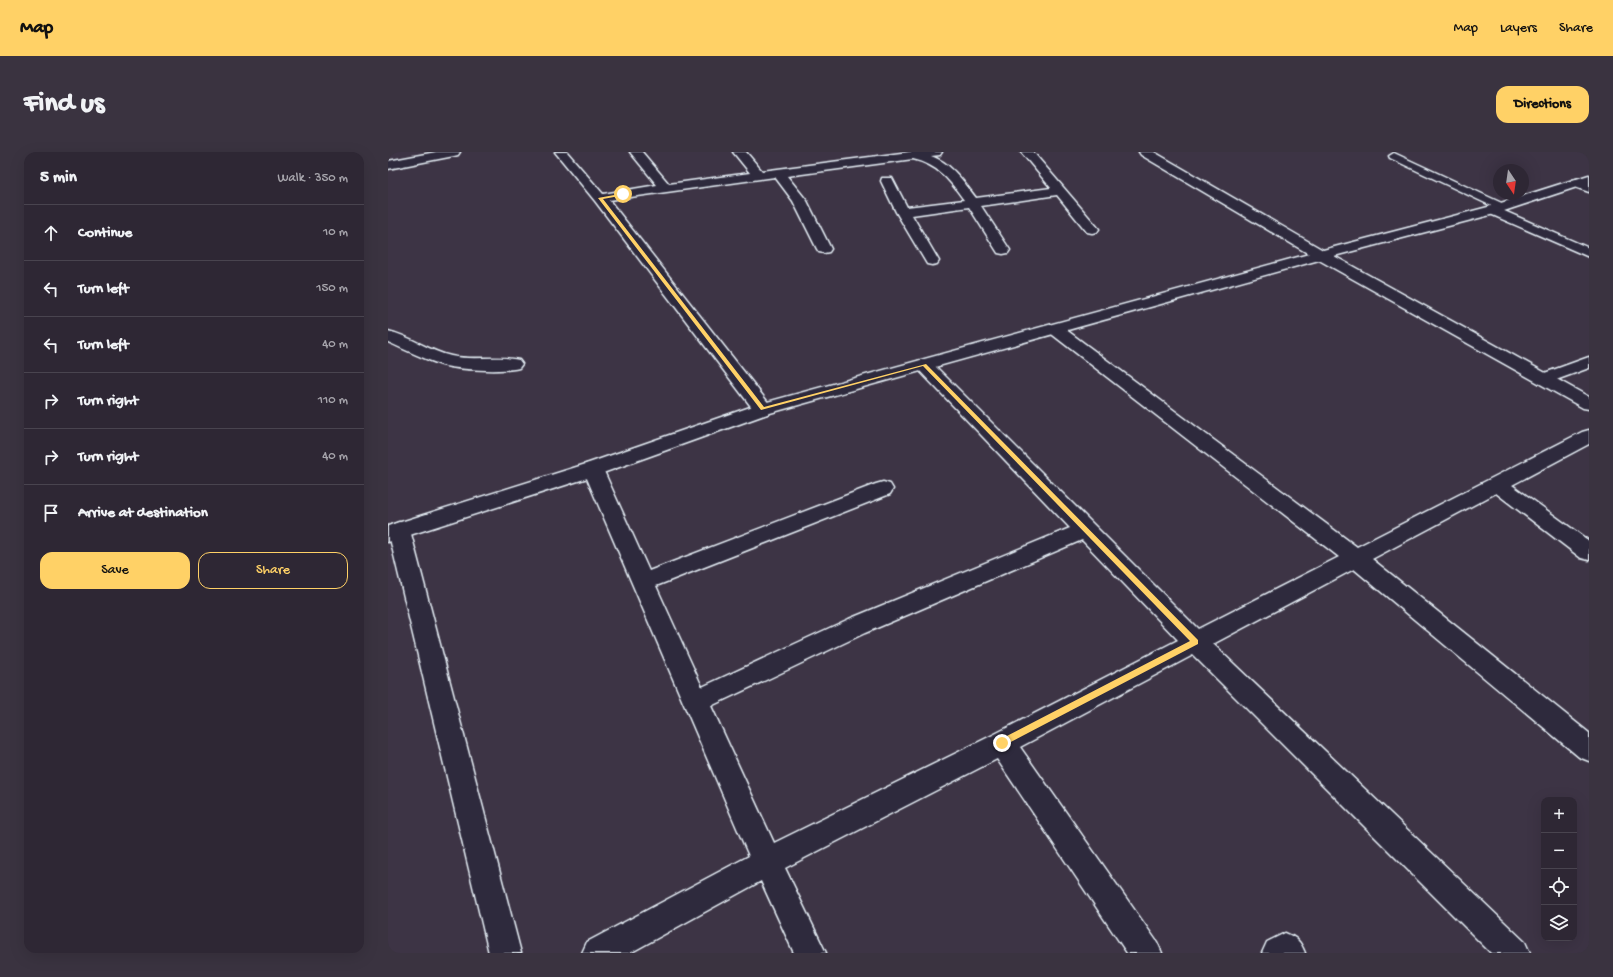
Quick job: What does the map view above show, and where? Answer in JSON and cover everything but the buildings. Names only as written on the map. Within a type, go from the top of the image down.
[{"type":"street","points":[[388,155],[405,152]]},
{"type":"street","points":[[388,165],[454,152]]},
{"type":"street","points":[[561,152],[600,198],[763,409]]},
{"type":"street","points":[[636,152],[666,188]]},
{"type":"street","points":[[739,152],[759,175]]},
{"type":"street","points":[[600,198],[779,173],[907,153],[936,152]]},
{"type":"street","points":[[1027,152],[1092,229]]},
{"type":"street","points":[[1146,152],[1322,255],[1589,404]]},
{"type":"street","points":[[907,153],[928,159],[946,170],[973,204],[1003,250]]},
{"type":"street","points":[[779,173],[783,181],[796,194],[824,249]]},
{"type":"street","points":[[887,181],[903,212],[932,261]]},
{"type":"street","points":[[505,953],[394,532],[593,469],[763,409],[1322,255],[1498,209],[1585,183]]},
{"type":"street","points":[[903,212],[973,204],[1061,191]]},
{"type":"street","points":[[1498,209],[1589,253]]},
{"type":"street","points":[[1055,329],[1356,558],[1589,749]]},
{"type":"street","points":[[388,336],[448,361],[481,364],[513,364]]},
{"type":"street","points":[[1545,379],[1589,362]]},
{"type":"street","points":[[924,365],[1195,642],[1514,953]]},
{"type":"street","points":[[598,953],[767,862],[1002,743],[1589,436]]},
{"type":"street","points":[[593,469],[767,862],[810,953]]},
{"type":"street","points":[[1497,484],[1589,552]]},
{"type":"street","points":[[644,582],[884,489]]},
{"type":"street","points":[[697,701],[857,626],[1085,530]]},
{"type":"street","points":[[1002,743],[1146,953]]},
{"type":"street","points":[[1278,953],[1285,948],[1289,953]]},
{"type":"lane","points":[[1394,156],[1498,209]]},
{"type":"route","points":[[623,194],[600,198],[763,409],[924,365],[1195,642],[1002,743]]}]
